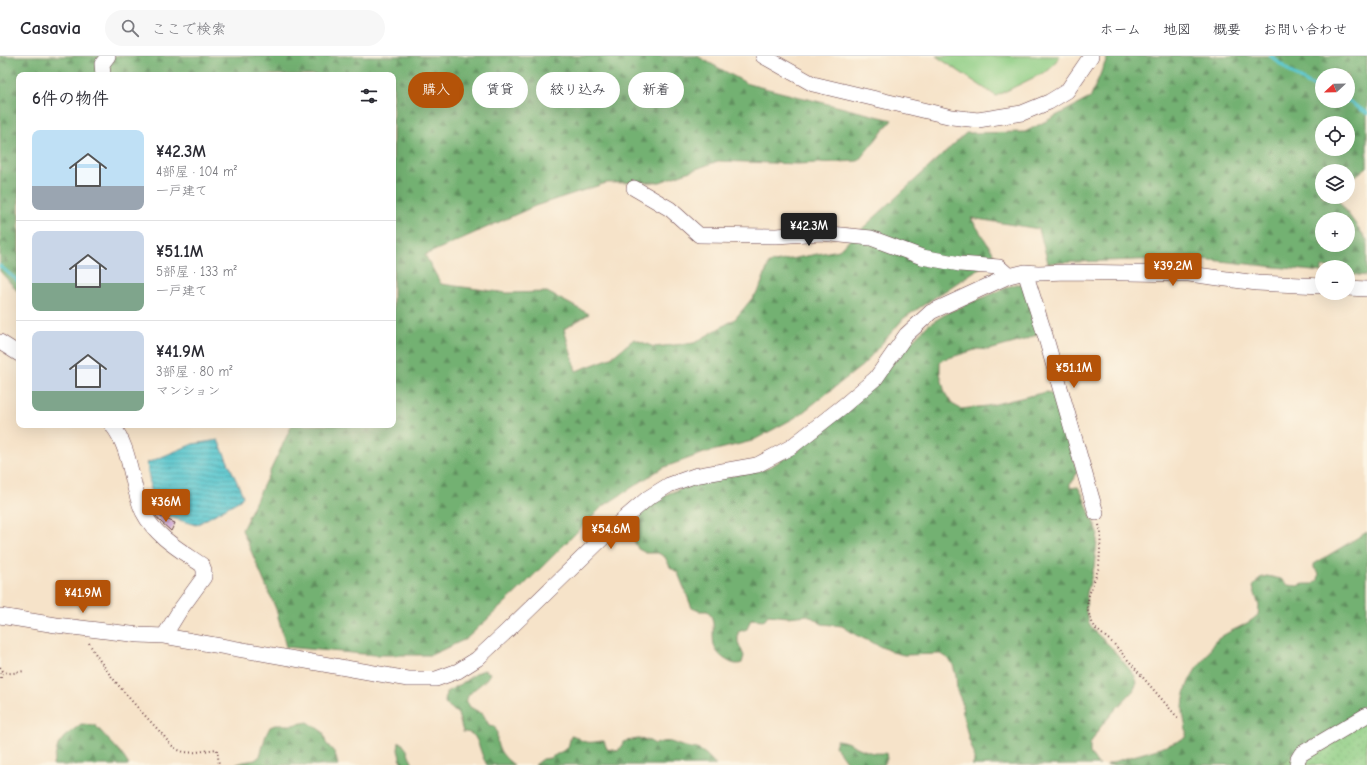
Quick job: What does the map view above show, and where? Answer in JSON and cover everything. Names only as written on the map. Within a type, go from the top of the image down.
[{"type":"street","points":[[103,72],[102,64],[108,56]]},
{"type":"street","points":[[763,56],[813,84],[952,117],[978,120],[1022,112],[1049,102],[1067,92],[1091,56]]},
{"type":"street","points":[[634,188],[670,209],[699,234],[776,236],[821,233],[871,238],[905,252],[928,258],[960,264],[1000,267],[1008,276]]},
{"type":"street","points":[[1025,272],[1096,513]]},
{"type":"street","points":[[0,616],[139,635],[164,636],[408,680],[436,678],[458,671],[477,658],[502,636],[613,528],[648,498],[668,485],[694,476],[757,465],[791,447],[876,378],[906,335],[931,312],[1008,276],[1025,272],[1189,274],[1257,283],[1315,286]]},
{"type":"street","points":[[1355,288],[1367,289]]},
{"type":"street","points":[[0,342],[16,352]]},
{"type":"street","points":[[114,428],[127,454],[139,500],[144,513],[153,527],[163,538],[202,565],[204,570],[204,577],[180,610],[164,636]]},
{"type":"street","points":[[1297,765],[1298,758],[1301,754],[1367,716]]},
{"type":"path","points":[[1096,513],[1101,532],[1099,567],[1087,605],[1092,622],[1096,629],[1114,644],[1178,718]]},
{"type":"path","points":[[88,628],[88,641],[95,653],[120,687],[164,736],[169,744],[183,753],[217,749],[219,765]]},
{"type":"path","points":[[0,667],[9,674],[25,671]]},
{"type":"path","points":[[1,678],[2,670]]},
{"type":"green space","points":[[0,56],[697,56],[748,84],[892,120],[858,161],[797,164],[718,161],[660,182],[606,183],[535,206],[425,255],[441,284],[507,293],[547,292],[589,314],[564,329],[576,371],[611,358],[634,339],[654,347],[694,343],[735,319],[759,290],[769,263],[839,250],[966,133],[1025,132],[1090,98],[1108,56],[1367,56],[1367,167],[1355,176],[1355,164],[1315,164],[1315,204],[1341,204],[1347,212],[1315,212],[1315,252],[1355,252],[1355,223],[1367,240],[1367,276],[1355,275],[1355,260],[1315,260],[1315,271],[1192,258],[1048,263],[1039,229],[971,218],[996,257],[904,318],[863,365],[798,416],[752,441],[704,453],[662,468],[602,507],[521,588],[466,639],[431,655],[374,655],[286,647],[276,609],[242,530],[291,428],[396,428],[396,72],[16,72],[16,290],[0,271]]},
{"type":"green space","points":[[936,56],[1060,56],[1049,70],[996,96]]},
{"type":"green space","points":[[1015,284],[1024,284],[1040,331],[1036,335],[1022,341],[989,350],[978,349],[942,360],[940,363],[940,373],[945,393],[952,404],[961,409],[987,406],[1046,392],[1056,394],[1077,471],[1074,480],[1070,483],[1070,488],[1078,487],[1098,533],[1094,567],[1087,593],[1086,613],[1089,623],[1094,631],[1111,647],[1135,676],[1137,683],[1133,691],[1098,730],[1090,744],[1090,753],[1097,764],[1100,765],[971,765],[974,762],[974,753],[963,716],[962,702],[957,691],[956,676],[953,665],[946,657],[940,654],[904,655],[892,652],[856,635],[842,626],[822,624],[808,615],[788,617],[768,615],[764,620],[751,619],[747,629],[738,632],[738,642],[744,656],[742,663],[737,664],[730,662],[720,655],[716,649],[713,636],[712,617],[708,611],[699,611],[692,608],[678,573],[670,567],[665,557],[658,553],[646,553],[638,549],[629,530],[630,524],[637,516],[667,494],[695,483],[766,469],[799,450],[928,325],[949,312]]},
{"type":"green space","points":[[1367,532],[1367,713],[1294,754],[1286,761],[1276,765],[1106,765],[1167,746],[1186,737],[1183,705],[1189,682],[1198,666],[1216,641],[1258,615],[1259,606],[1253,587],[1260,578],[1267,576],[1281,579],[1288,585],[1297,586],[1313,584],[1318,580],[1319,574],[1314,568],[1314,564]]},
{"type":"green space","points":[[484,670],[490,673],[488,677],[466,700],[470,707],[483,714],[489,725],[494,726],[497,732],[499,748],[505,757],[514,765],[487,765],[475,737],[469,733],[463,732],[458,714],[445,703],[446,692],[461,684],[476,673]]},
{"type":"green space","points":[[1367,695],[1367,765],[1246,765]]},
{"type":"green space","points":[[308,722],[323,732],[326,743],[335,753],[338,765],[234,765],[255,760],[260,756],[270,727],[275,725],[292,725]]},
{"type":"green space","points":[[81,724],[95,725],[121,753],[129,765],[53,765],[58,745],[64,737]]},
{"type":"green space","points":[[571,735],[586,742],[604,741],[607,749],[618,751],[626,741],[638,739],[648,740],[655,744],[660,742],[671,742],[702,751],[716,765],[535,765],[543,759],[550,758],[568,748]]},
{"type":"green space","points":[[837,740],[872,753],[886,753],[887,759],[884,765],[849,765],[835,746]]},
{"type":"green space","points":[[399,742],[401,742],[407,750],[413,765],[402,765],[398,750]]},
{"type":"water","points":[[218,440],[243,496],[240,500],[196,525],[172,518],[160,511],[154,502],[152,495],[147,463],[193,444]]},
{"type":"building","points":[[154,514],[175,523],[171,531],[161,522]]},
{"type":"waterway","points":[[1271,56],[1295,75],[1315,86]]},
{"type":"waterway","points":[[1355,105],[1367,113]]},
{"type":"waterway","points":[[0,266],[16,279]]}]
